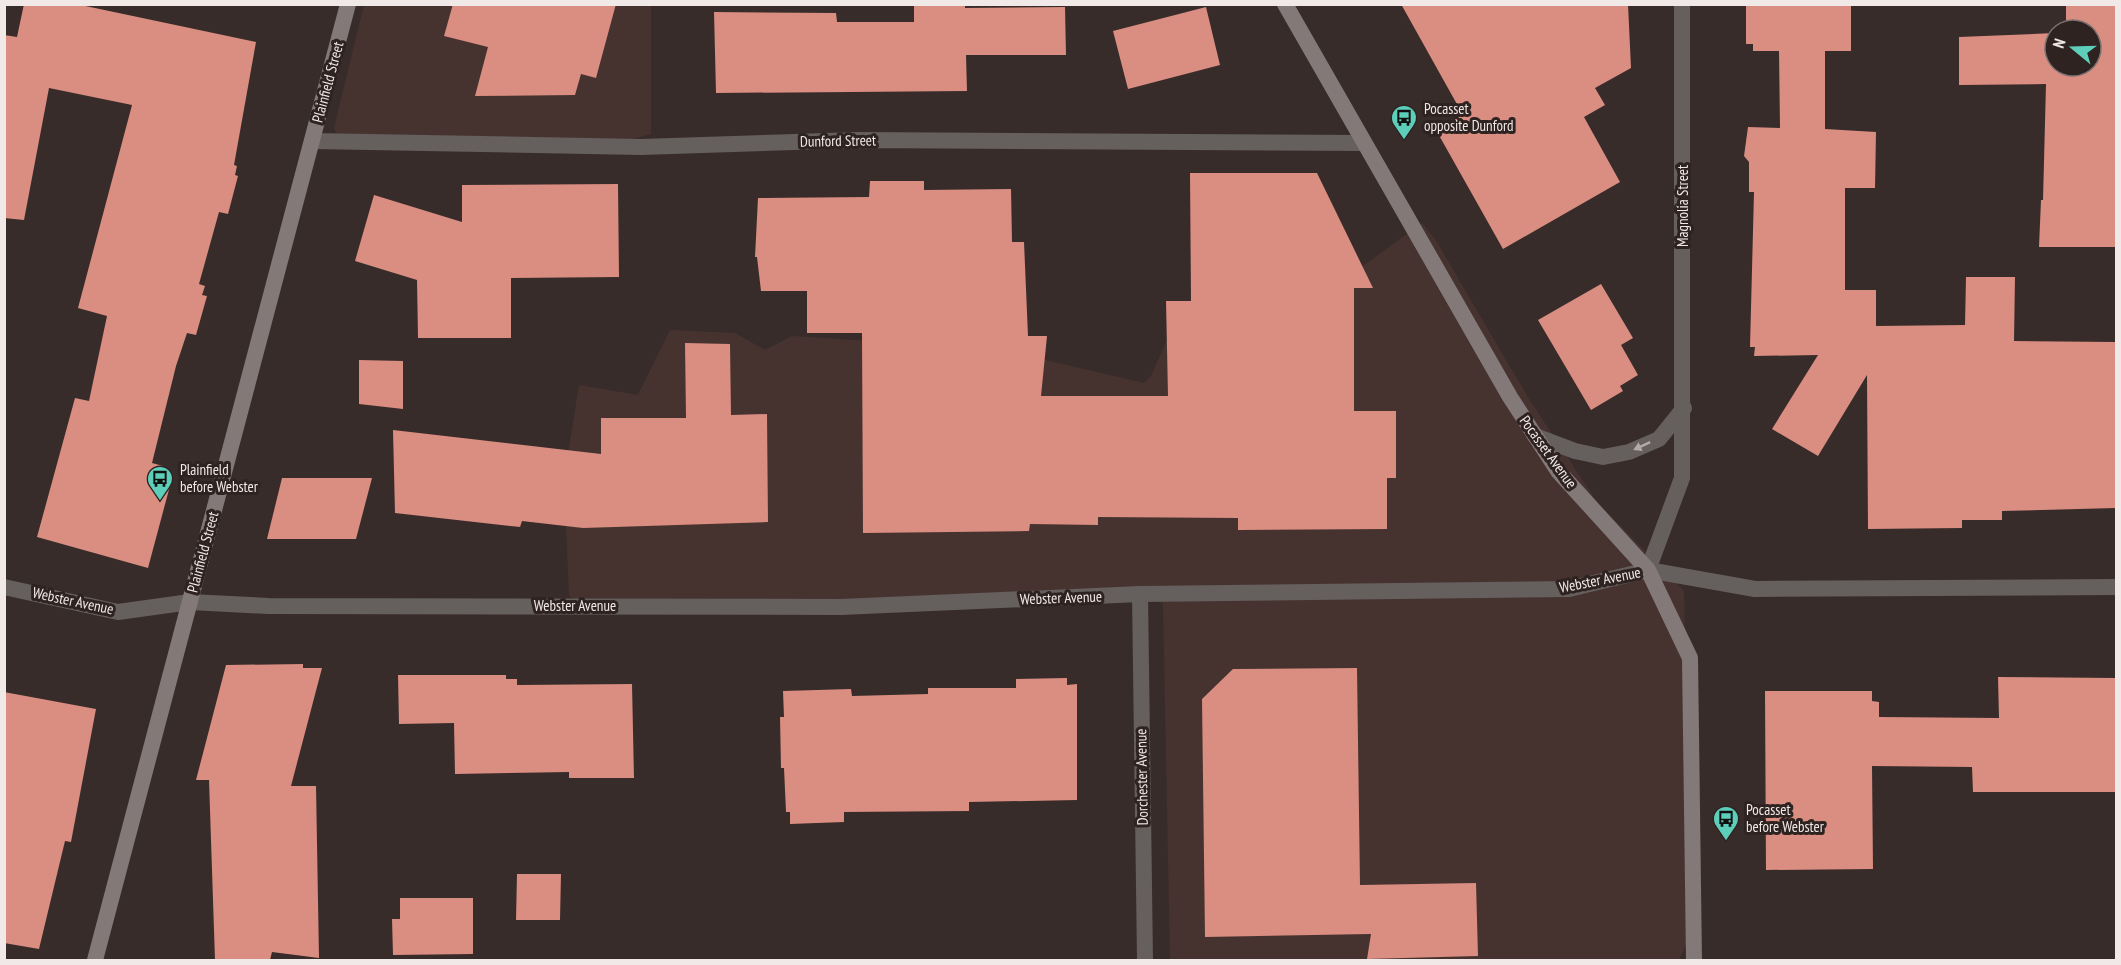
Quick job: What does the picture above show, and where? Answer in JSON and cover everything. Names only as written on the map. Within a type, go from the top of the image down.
[{"type":"main road","name":"Plainfield Street","points":[[95,960],[348,4]]},
{"type":"main road","name":"Pocasset Avenue","points":[[1285,4],[1510,397],[1558,471],[1648,570],[1690,658],[1694,960]]},
{"type":"street","name":"Magnolia Street","points":[[1648,570],[1682,478],[1684,408],[1682,4]]},
{"type":"street","name":"Dunford Street","points":[[312,141],[641,147],[860,140],[1364,143]]},
{"type":"street","points":[[1535,436],[1575,451],[1603,457],[1629,452],[1659,439],[1684,408]]},
{"type":"street","name":"Webster Avenue","points":[[4,587],[118,612],[190,602],[268,606],[841,607],[1140,594],[1569,589],[1648,570],[1755,589],[2116,587]]},
{"type":"street","name":"Dorchester Avenue","points":[[1140,594],[1145,960]]},
{"type":"shaded area","points":[[364,5],[651,5],[651,134],[629,140],[340,142],[334,128]]},
{"type":"shaded area","points":[[1422,223],[1435,239],[1529,399],[1597,502],[1684,591],[1690,936],[1679,960],[1170,960],[1163,603],[1143,596],[579,606],[569,595],[564,479],[579,385],[638,395],[670,330],[735,333],[765,350],[792,336],[950,346],[1045,360],[1144,383],[1151,376],[1177,317],[1322,296]]},
{"type":"building","points":[[24,4],[76,4],[256,42],[234,165],[237,166],[235,175],[238,176],[228,214],[219,212],[199,284],[205,286],[202,295],[207,296],[196,335],[187,333],[176,366],[152,463],[163,466],[160,479],[171,482],[148,568],[37,537],[75,398],[89,401],[107,316],[78,308],[132,105],[49,88],[24,220],[4,218],[4,35],[17,37]]},
{"type":"building","points":[[453,4],[616,4],[596,78],[581,74],[575,95],[475,96],[488,47],[444,36]]},
{"type":"building","points":[[1401,4],[1628,4],[1631,68],[1595,88],[1605,105],[1584,117],[1620,182],[1503,249],[1436,130],[1463,115]]},
{"type":"building","points":[[1746,4],[1851,4],[1851,51],[1825,51],[1825,129],[1876,132],[1875,188],[1845,188],[1845,290],[1876,290],[1876,326],[1965,325],[1966,277],[2015,277],[2014,341],[2116,342],[2116,508],[2002,511],[2002,520],[1962,520],[1962,528],[1868,529],[1867,375],[1818,456],[1772,429],[1818,355],[1754,356],[1755,347],[1750,347],[1754,192],[1749,192],[1749,162],[1744,156],[1748,127],[1780,128],[1779,51],[1753,51],[1753,44],[1746,44]]},
{"type":"building","points":[[2066,4],[2116,4],[2116,247],[2039,247],[2041,200],[2043,200],[2046,84],[1959,85],[1959,37],[2043,34],[2043,78],[2103,78],[2103,18],[2066,18]]},
{"type":"building","points":[[914,5],[965,5],[965,8],[1065,7],[1066,55],[966,55],[967,91],[716,93],[714,12],[836,13],[837,22],[914,22]]},
{"type":"building","points":[[1206,7],[1220,65],[1128,89],[1113,31]]},
{"type":"building","points":[[1190,173],[1317,173],[1373,288],[1354,288],[1354,411],[1396,411],[1396,478],[1387,478],[1387,529],[1238,530],[1238,518],[1098,517],[1098,525],[1030,524],[1029,531],[863,533],[862,333],[807,333],[807,291],[761,291],[757,257],[755,257],[758,198],[869,197],[870,181],[924,181],[924,190],[1011,189],[1012,242],[1024,242],[1028,336],[1047,336],[1041,396],[1168,396],[1166,301],[1191,301]]},
{"type":"building","points":[[618,184],[619,277],[511,278],[511,338],[418,338],[417,280],[355,261],[374,195],[462,222],[462,185]]},
{"type":"building","points":[[1601,284],[1633,338],[1621,345],[1638,375],[1620,386],[1623,391],[1591,410],[1538,320]]},
{"type":"building","points":[[685,343],[730,344],[731,415],[767,414],[768,522],[583,528],[522,521],[520,527],[395,513],[393,430],[601,454],[601,418],[686,418]]},
{"type":"building","points":[[359,360],[403,361],[403,409],[359,404]]},
{"type":"building","points":[[282,478],[372,478],[356,539],[267,539]]},
{"type":"building","points":[[303,664],[303,668],[322,668],[291,786],[316,786],[319,958],[272,952],[270,960],[215,960],[209,780],[196,780],[226,665]]},
{"type":"building","points":[[1357,668],[1360,885],[1476,883],[1478,956],[1367,959],[1371,934],[1205,937],[1202,699],[1233,669]]},
{"type":"building","points":[[398,675],[506,675],[506,679],[517,679],[517,685],[632,684],[634,778],[569,778],[569,772],[455,774],[454,723],[399,724]]},
{"type":"building","points":[[1998,677],[2116,678],[2116,792],[1973,792],[1972,767],[1872,766],[1873,869],[1766,870],[1765,691],[1872,691],[1872,701],[1879,702],[1879,717],[1999,718]]},
{"type":"building","points":[[1067,678],[1067,685],[1077,684],[1077,800],[969,802],[969,811],[844,812],[844,822],[790,824],[790,812],[786,812],[784,768],[781,768],[780,717],[784,717],[783,691],[851,689],[852,696],[928,694],[928,688],[1016,688],[1016,679]]},
{"type":"building","points":[[4,692],[96,709],[71,842],[65,841],[39,949],[4,943]]},
{"type":"building","points":[[517,874],[561,874],[560,920],[516,920]]},
{"type":"building","points":[[400,898],[473,898],[473,954],[393,955],[392,919],[400,919]]},
{"type":"place","name":"Pocasset opposite Dunford","points":[[1404,141]]},
{"type":"place","name":"Plainfield before Webster","points":[[160,502]]},
{"type":"place","name":"Pocasset before Webster","points":[[1726,842]]}]
